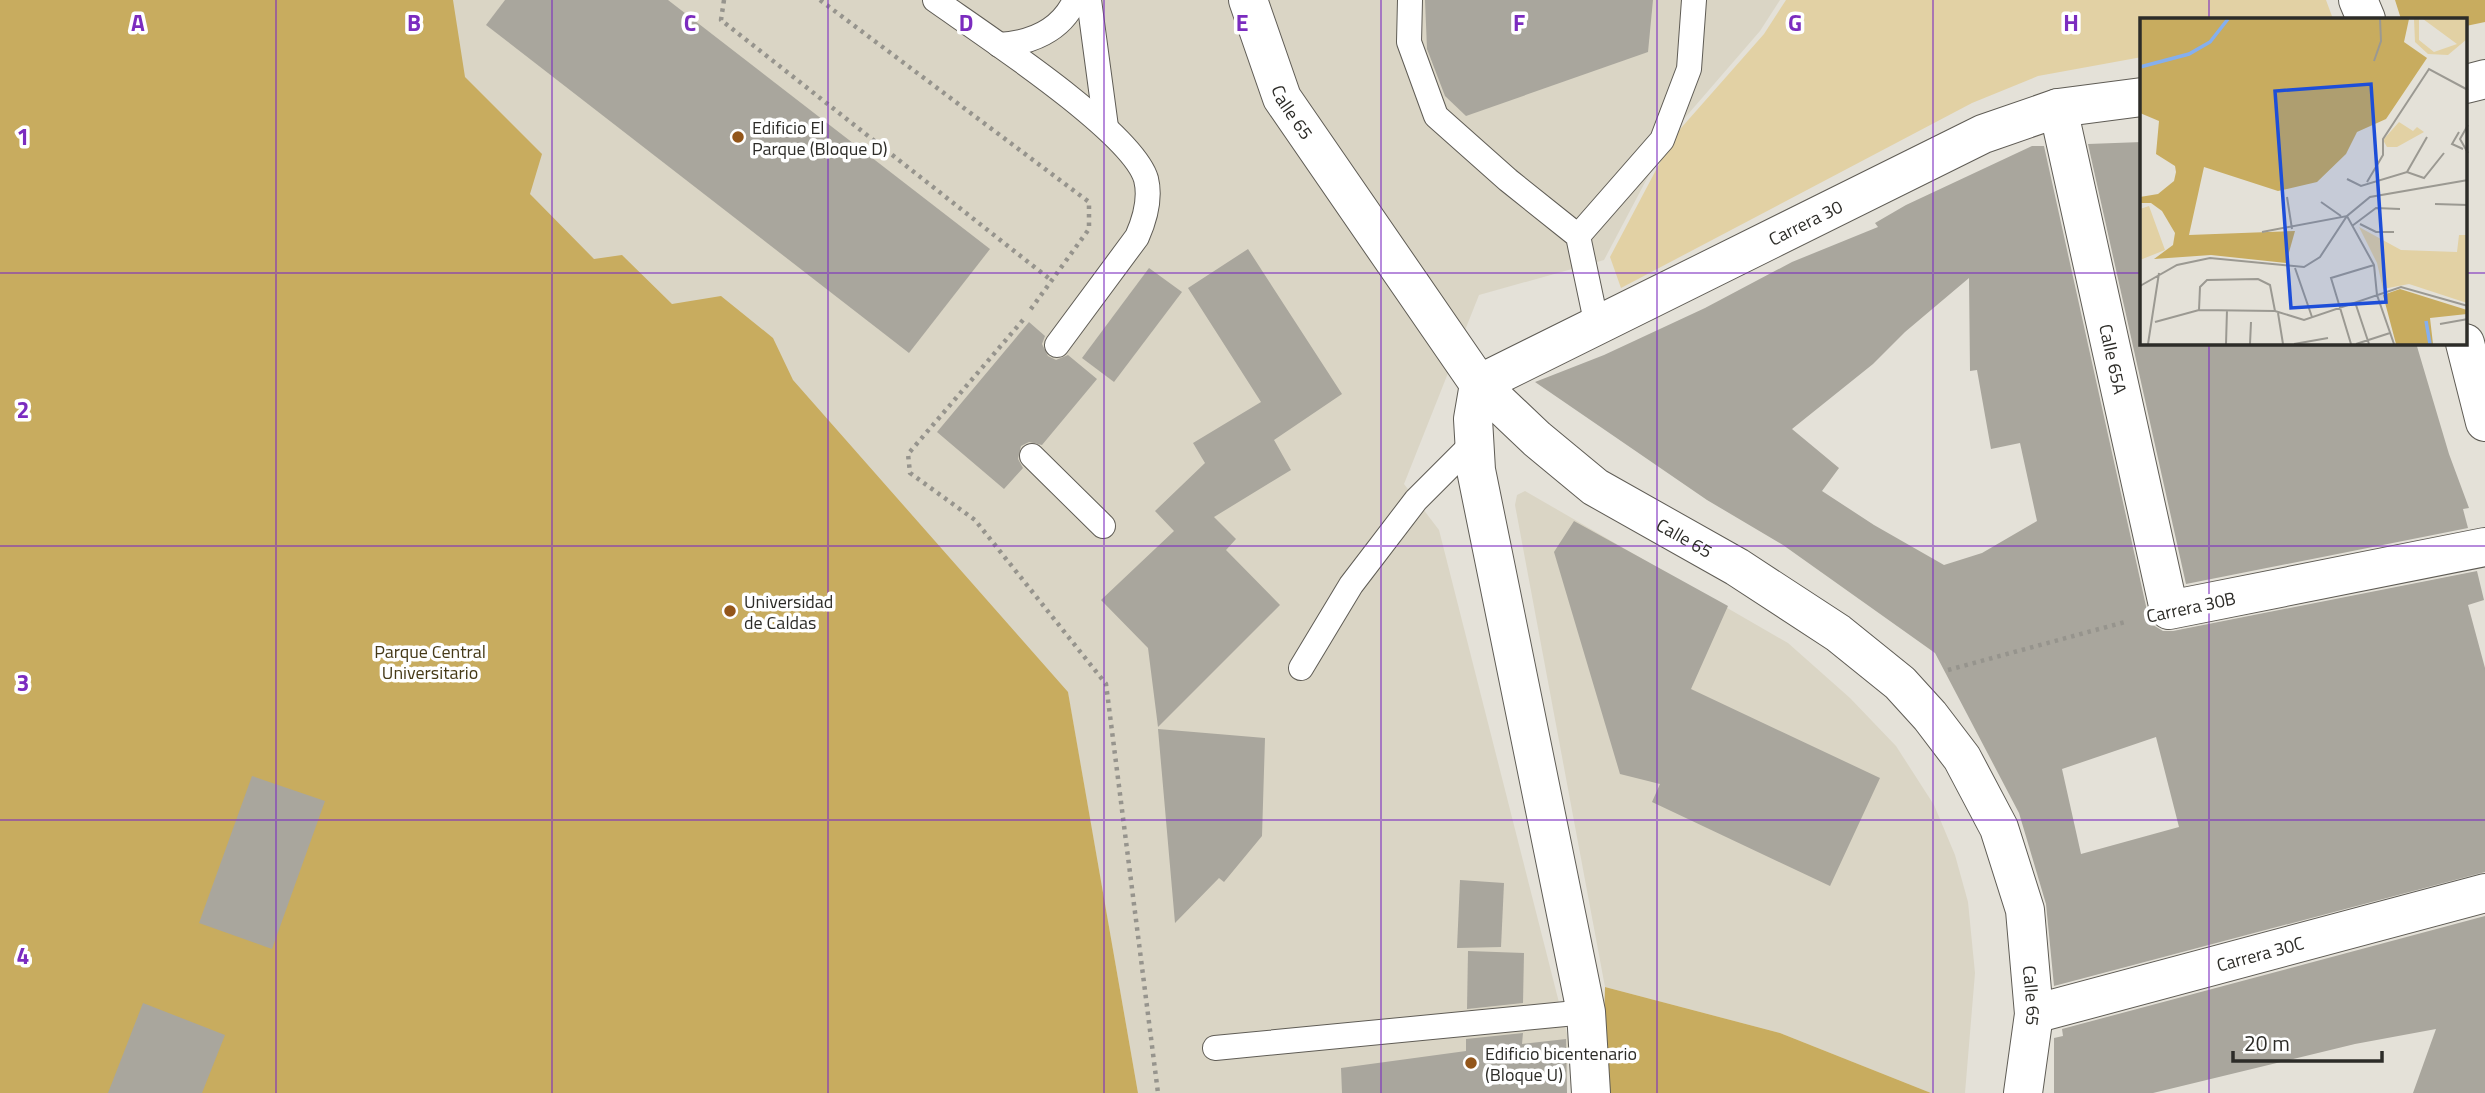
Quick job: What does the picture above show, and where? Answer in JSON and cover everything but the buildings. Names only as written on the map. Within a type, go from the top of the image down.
[{"type":"street","name":"Calle 65","points":[[1248,0],[1282,98],[1479,384],[1536,439],[1595,487],[1737,567],[1838,633],[1900,683],[1962,758],[1999,828],[2025,909],[2034,1014],[2023,1093]]},
{"type":"street","points":[[2358,0],[2366,18]]},
{"type":"street","points":[[2468,83],[2485,79]]},
{"type":"street","name":"Carrera 30","points":[[1479,384],[1983,134],[2058,108],[2140,97]]},
{"type":"street","name":"Calle 65A","points":[[2058,108],[2169,611]]},
{"type":"street","points":[[2472,348],[2485,422]]},
{"type":"street","points":[[1479,384],[1473,443],[1586,1012],[1591,1093]]},
{"type":"street","name":"Carrera 30B","points":[[2169,611],[2485,547]]},
{"type":"street","name":"Carrera 30C","points":[[2034,1014],[2485,893]]},
{"type":"lane","points":[[934,0],[1106,127],[1138,163],[1146,179],[1145,217],[1138,237],[1057,345]]},
{"type":"lane","points":[[999,46],[1020,44],[1040,36],[1058,24],[1075,0]]},
{"type":"lane","points":[[1088,0],[1106,127]]},
{"type":"lane","points":[[1410,0],[1409,42],[1436,116],[1508,180],[1578,236],[1597,326]]},
{"type":"lane","points":[[1578,236],[1662,140],[1689,69],[1694,0]]},
{"type":"lane","points":[[1301,668],[1351,585],[1416,500],[1473,443]]},
{"type":"lane","points":[[1032,456],[1103,526]]},
{"type":"lane","points":[[1215,1048],[1586,1012]]},
{"type":"path","points":[[724,0],[721,20],[1051,280]]},
{"type":"path","points":[[820,0],[1089,202],[1089,229],[1015,332],[908,454],[907,463],[910,473],[975,520],[1106,684],[1158,1093]]},
{"type":"path","name":"Carrera 30B","points":[[1900,683],[2169,611]]},
{"type":"shaded area","name":"Universidad de Caldas","points":[[0,0],[1780,0],[1760,31],[1670,135],[1604,260],[1479,295],[1404,484],[1439,530],[1568,1038],[1567,1093],[1138,1093],[1068,693],[0,1093]]},
{"type":"shaded area","points":[[1786,0],[2326,0],[2333,18],[2140,18],[2140,57],[2038,76],[1972,103],[1621,288],[1610,257],[1674,136],[1764,34]]},
{"type":"shaded area","points":[[1525,491],[1788,643],[1850,698],[1896,746],[1934,805],[1955,855],[1968,902],[1975,973],[1965,1093],[1931,1093],[1780,1033],[1605,987],[1515,505],[1517,495]]},
{"type":"green space","name":"Parque Central Universitario","points":[[0,0],[453,0],[465,77],[542,154],[530,194],[594,259],[622,255],[672,304],[721,296],[773,338],[793,380],[1068,692],[1138,1093],[0,1093]]},
{"type":"green space","points":[[2395,0],[2485,0],[2485,22],[2468,26],[2468,18],[2401,18]]},
{"type":"green space","points":[[1605,987],[1780,1033],[1931,1093],[1602,1093]]},
{"type":"place","name":"Edificio El Parque (Bloque D)","points":[[738,137]]},
{"type":"place","name":"Universidad de Caldas","points":[[730,611]]},
{"type":"place","name":"Edificio bicentenario (Bloque U)","points":[[1471,1063]]}]
